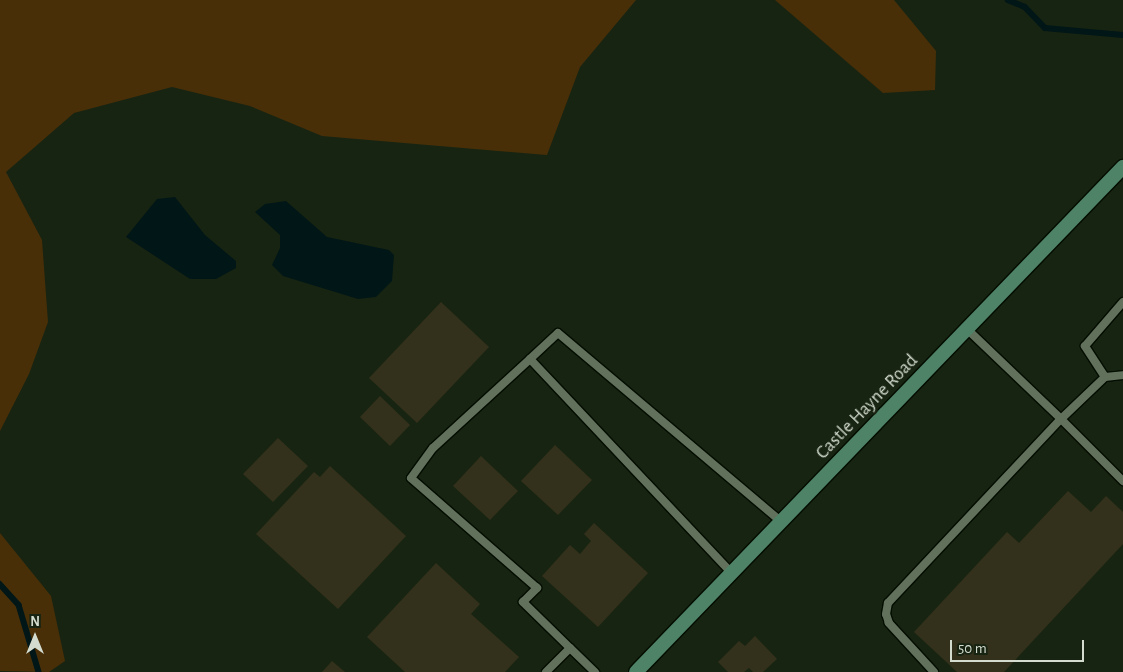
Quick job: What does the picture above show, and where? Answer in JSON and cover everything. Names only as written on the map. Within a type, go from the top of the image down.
[{"type":"main road","name":"Castle Hayne Road","points":[[636,672],[968,330],[1123,167]]},
{"type":"lane","points":[[1105,377],[1085,346],[1123,302]]},
{"type":"lane","points":[[968,330],[1123,481]]},
{"type":"lane","points":[[595,672],[523,602],[538,588],[412,478],[433,448],[558,333],[782,522]]},
{"type":"lane","points":[[530,359],[732,573]]},
{"type":"lane","points":[[934,672],[889,623],[886,614],[888,603],[1061,419],[1105,377],[1123,375]]},
{"type":"lane","points":[[546,672],[570,648]]},
{"type":"shaded area","points":[[0,0],[636,0],[580,67],[547,155],[322,136],[250,106],[172,87],[74,113],[6,172],[42,240],[48,322],[29,374],[0,431]]},
{"type":"shaded area","points":[[775,0],[894,0],[936,51],[935,90],[883,93]]},
{"type":"shaded area","points":[[175,197],[205,235],[236,261],[236,268],[216,279],[190,279],[126,237],[157,199]]},
{"type":"shaded area","points":[[286,201],[327,237],[389,250],[394,255],[392,281],[376,297],[358,299],[283,276],[272,265],[280,248],[280,235],[255,212],[265,204]]},
{"type":"shaded area","points":[[0,533],[51,596],[65,661],[49,672],[0,671]]},
{"type":"building","points":[[441,302],[489,347],[417,423],[369,378]]},
{"type":"building","points":[[380,396],[410,425],[390,446],[360,417]]},
{"type":"building","points":[[278,438],[308,466],[273,502],[243,474]]},
{"type":"building","points":[[555,445],[592,480],[558,515],[521,481]]},
{"type":"building","points":[[481,456],[518,491],[490,520],[453,486]]},
{"type":"building","points":[[330,466],[406,536],[338,609],[256,534],[314,472],[320,477]]},
{"type":"building","points":[[1068,491],[1091,512],[1106,496],[1123,512],[1123,544],[1004,672],[957,672],[914,632],[1007,532],[1019,543]]},
{"type":"building","points":[[594,523],[648,573],[598,627],[542,576],[570,545],[580,554],[591,541],[584,534]]},
{"type":"building","points":[[436,563],[480,604],[471,614],[519,657],[505,672],[405,672],[367,637]]},
{"type":"building","points":[[755,636],[777,659],[763,672],[753,672],[749,668],[744,672],[728,672],[718,662],[739,641],[745,646]]},
{"type":"building","points":[[332,661],[345,672],[322,672]]},
{"type":"waterway","points":[[1008,0],[1025,7],[1045,28],[1123,35]]},
{"type":"waterway","points":[[0,584],[19,605],[39,672]]}]
